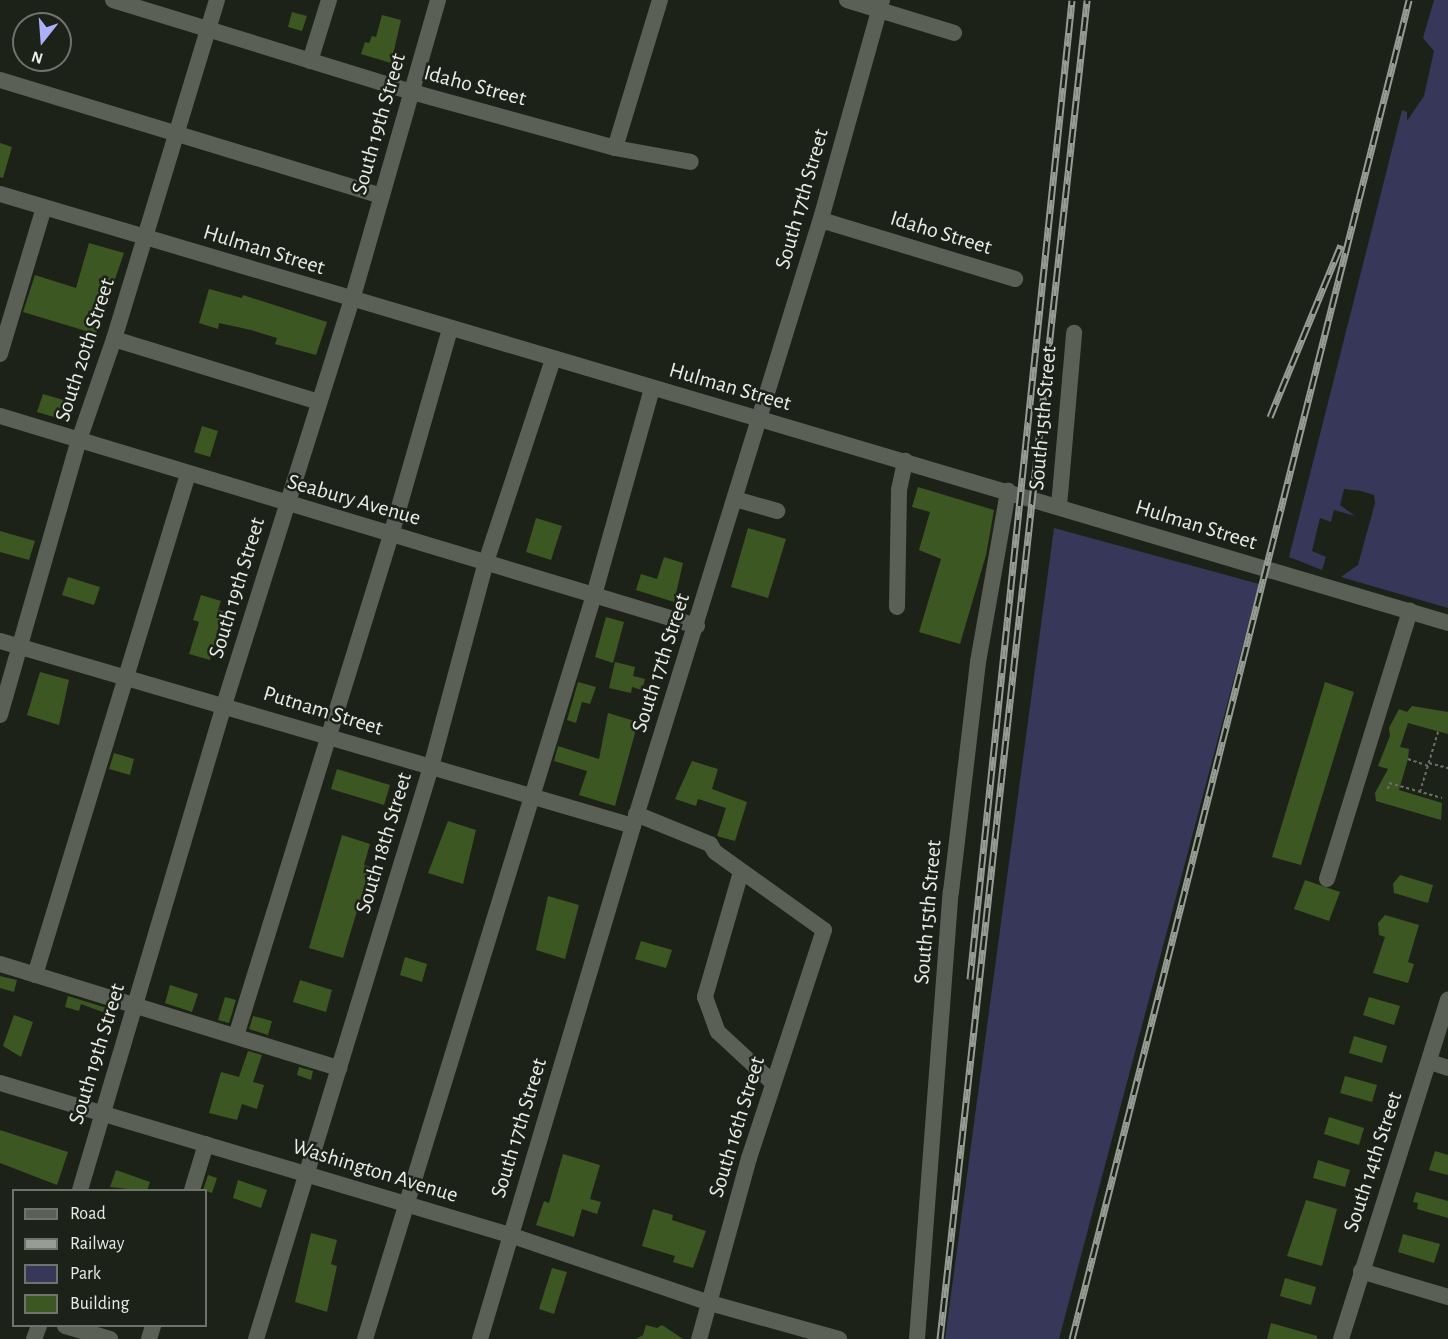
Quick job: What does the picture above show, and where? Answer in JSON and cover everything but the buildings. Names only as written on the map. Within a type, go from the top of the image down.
[{"type":"street","name":"Idaho Street","points":[[113,0],[412,92],[615,148],[691,162]]},
{"type":"street","name":"South 20th Street","points":[[0,715],[79,440],[114,339],[217,0]]},
{"type":"street","points":[[310,61],[329,0]]},
{"type":"street","name":"South 19th Street","points":[[81,1189],[224,705],[352,300],[438,0]]},
{"type":"street","points":[[615,148],[660,0]]},
{"type":"street","points":[[847,0],[880,5],[954,33]]},
{"type":"street","name":"South 17th Street","points":[[480,1339],[634,820],[697,626],[821,220],[880,5]]},
{"type":"street","points":[[0,80],[382,196]]},
{"type":"street","name":"Hulman Street","points":[[0,194],[1448,623]]},
{"type":"street","points":[[0,354],[44,207]]},
{"type":"street","name":"Idaho Street","points":[[821,220],[1015,279]]},
{"type":"street","points":[[237,1036],[391,535],[450,329]]},
{"type":"street","name":"South 15th Street","points":[[1059,506],[1074,333]]},
{"type":"street","points":[[114,339],[319,402]]},
{"type":"street","name":"South 18th Street","points":[[256,1339],[431,767],[486,562],[553,359]]},
{"type":"street","points":[[365,1339],[594,595],[652,388]]},
{"type":"street","name":"Seabury Avenue","points":[[0,416],[697,626]]},
{"type":"street","points":[[897,607],[899,490],[905,461]]},
{"type":"street","points":[[35,975],[124,677],[188,474]]},
{"type":"street","name":"South 15th Street","points":[[917,1339],[951,892],[978,662],[1008,491]]},
{"type":"street","points":[[735,499],[777,511]]},
{"type":"street","points":[[1327,879],[1410,611]]},
{"type":"street","name":"Putnam Street","points":[[0,641],[531,796],[634,820],[710,844],[741,872],[824,930]]},
{"type":"street","points":[[741,872],[705,997],[718,1032],[773,1083]]},
{"type":"street","name":"South 16th Street","points":[[699,1339],[773,1083],[824,930]]},
{"type":"street","points":[[0,964],[339,1068]]},
{"type":"street","name":"South 14th Street","points":[[1341,1339],[1448,999]]},
{"type":"street","points":[[1430,1062],[1448,1068]]},
{"type":"street","name":"Washington Avenue","points":[[0,1083],[510,1235],[710,1303],[839,1339]]},
{"type":"street","points":[[193,1189],[206,1144]]},
{"type":"street","points":[[1361,1271],[1448,1297]]},
{"type":"street","points":[[68,1327],[110,1339]]},
{"type":"path","points":[[1420,792],[1438,732]]},
{"type":"path","points":[[1408,759],[1448,768]]},
{"type":"path","points":[[1388,789],[1389,783],[1442,798]]},
{"type":"green space","points":[[1434,0],[1448,0],[1448,608],[1341,577],[1358,565],[1375,503],[1374,495],[1344,489],[1340,505],[1355,516],[1334,510],[1331,522],[1320,518],[1312,551],[1326,557],[1322,570],[1289,557],[1402,110],[1407,112],[1407,121],[1424,96],[1434,51],[1423,38]]},
{"type":"green space","points":[[1054,528],[1259,584],[1059,1339],[945,1339]]},
{"type":"railway","points":[[970,979],[1072,0]]},
{"type":"railway","points":[[940,1339],[1087,0]]},
{"type":"railway","points":[[1072,1339],[1409,0]]},
{"type":"railway","points":[[1270,417],[1341,245]]}]
